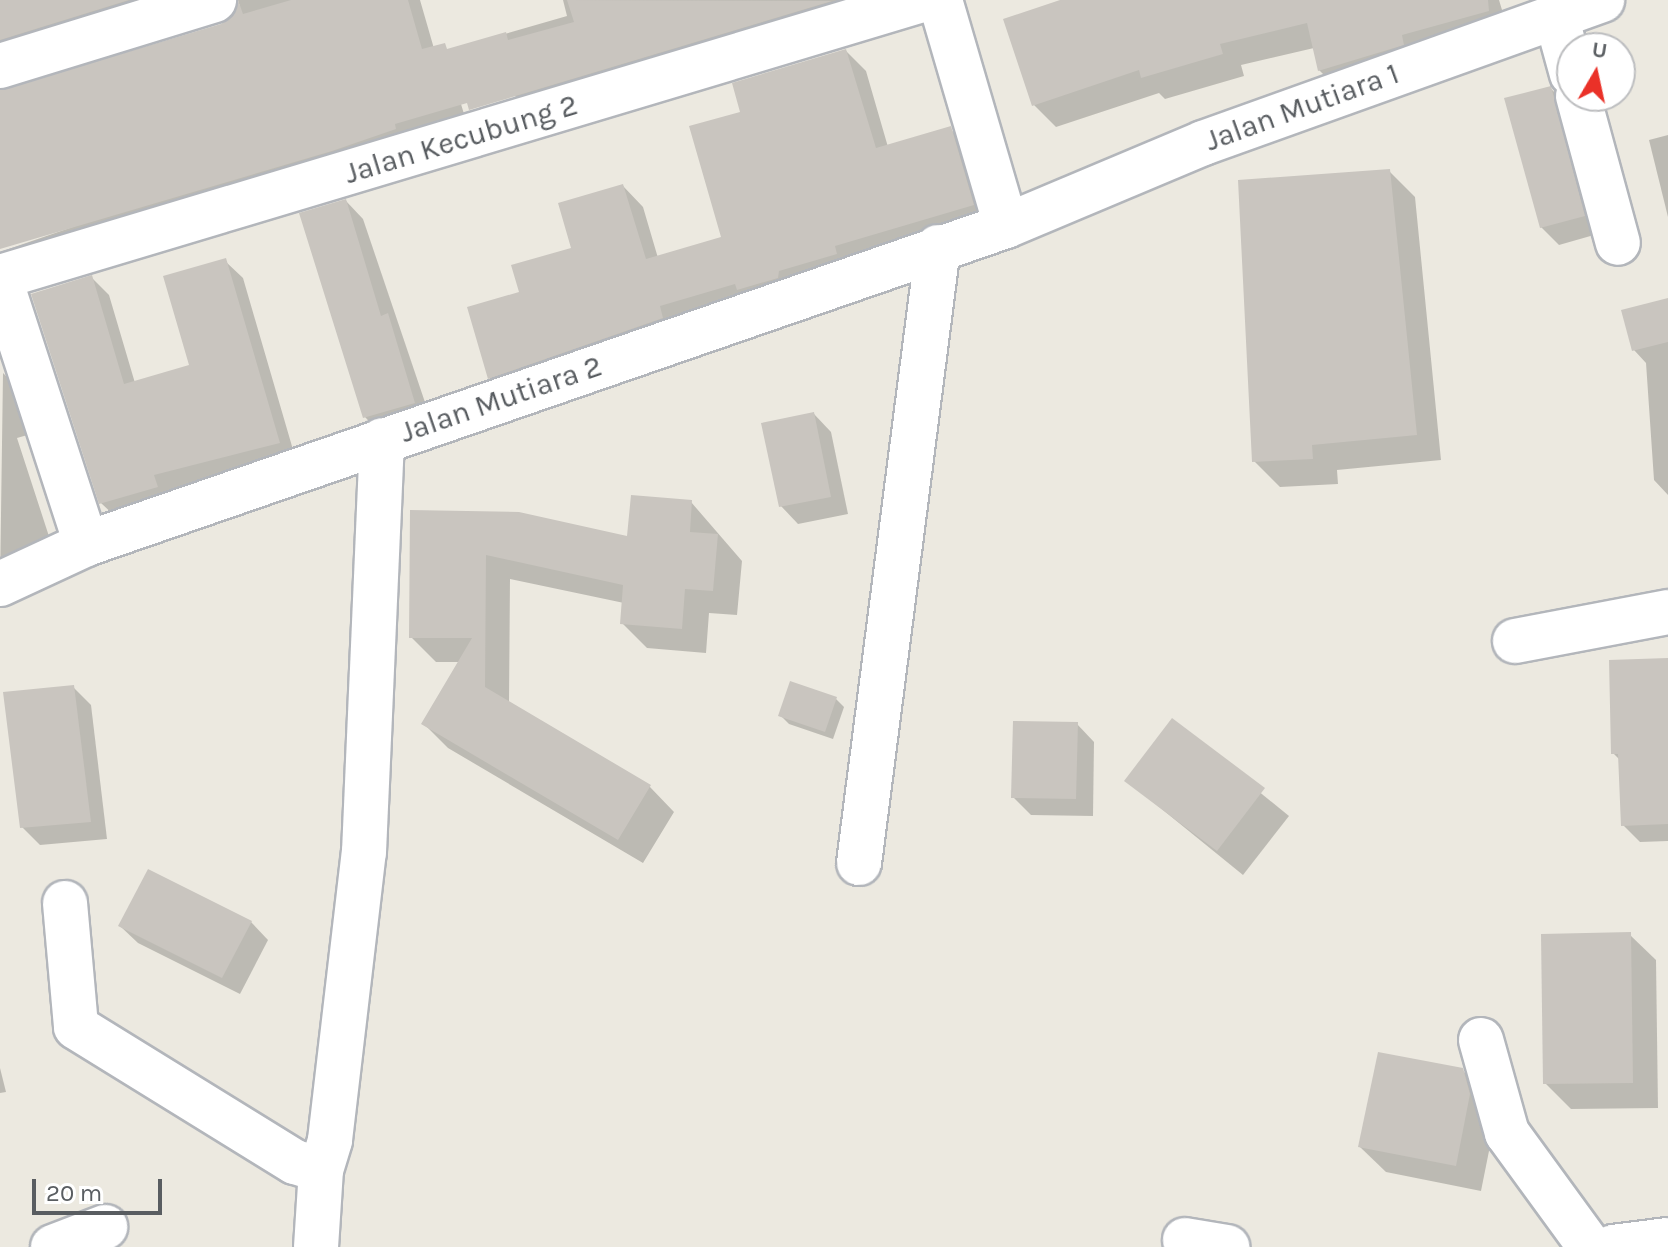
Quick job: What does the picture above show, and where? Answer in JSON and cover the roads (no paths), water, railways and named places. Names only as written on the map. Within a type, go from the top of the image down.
[{"type":"street","points":[[0,66],[214,0]]},
{"type":"street","name":"Jalan Kecubung 2","points":[[0,278],[922,0]]},
{"type":"street","points":[[940,0],[1006,226]]},
{"type":"street","name":"Jalan Mutiara 1","points":[[1006,226],[1216,138],[1602,0]]},
{"type":"street","points":[[1556,16],[1560,32]]},
{"type":"street","points":[[1582,112],[1618,243]]},
{"type":"street","name":"Jalan Mutiara 2","points":[[0,584],[86,544],[1006,226]]},
{"type":"street","points":[[859,863],[938,247]]},
{"type":"street","points":[[0,278],[86,544]]},
{"type":"street","points":[[316,1247],[321,1170],[330,1140],[364,852],[382,440]]},
{"type":"street","points":[[1515,641],[1668,612]]},
{"type":"street","points":[[65,903],[76,1027],[295,1162],[321,1170]]},
{"type":"street","points":[[1481,1040],[1507,1133],[1590,1247]]},
{"type":"street","points":[[53,1247],[105,1227]]},
{"type":"street","points":[[1185,1240],[1227,1247]]},
{"type":"street","points":[[1613,1247],[1668,1240]]}]
